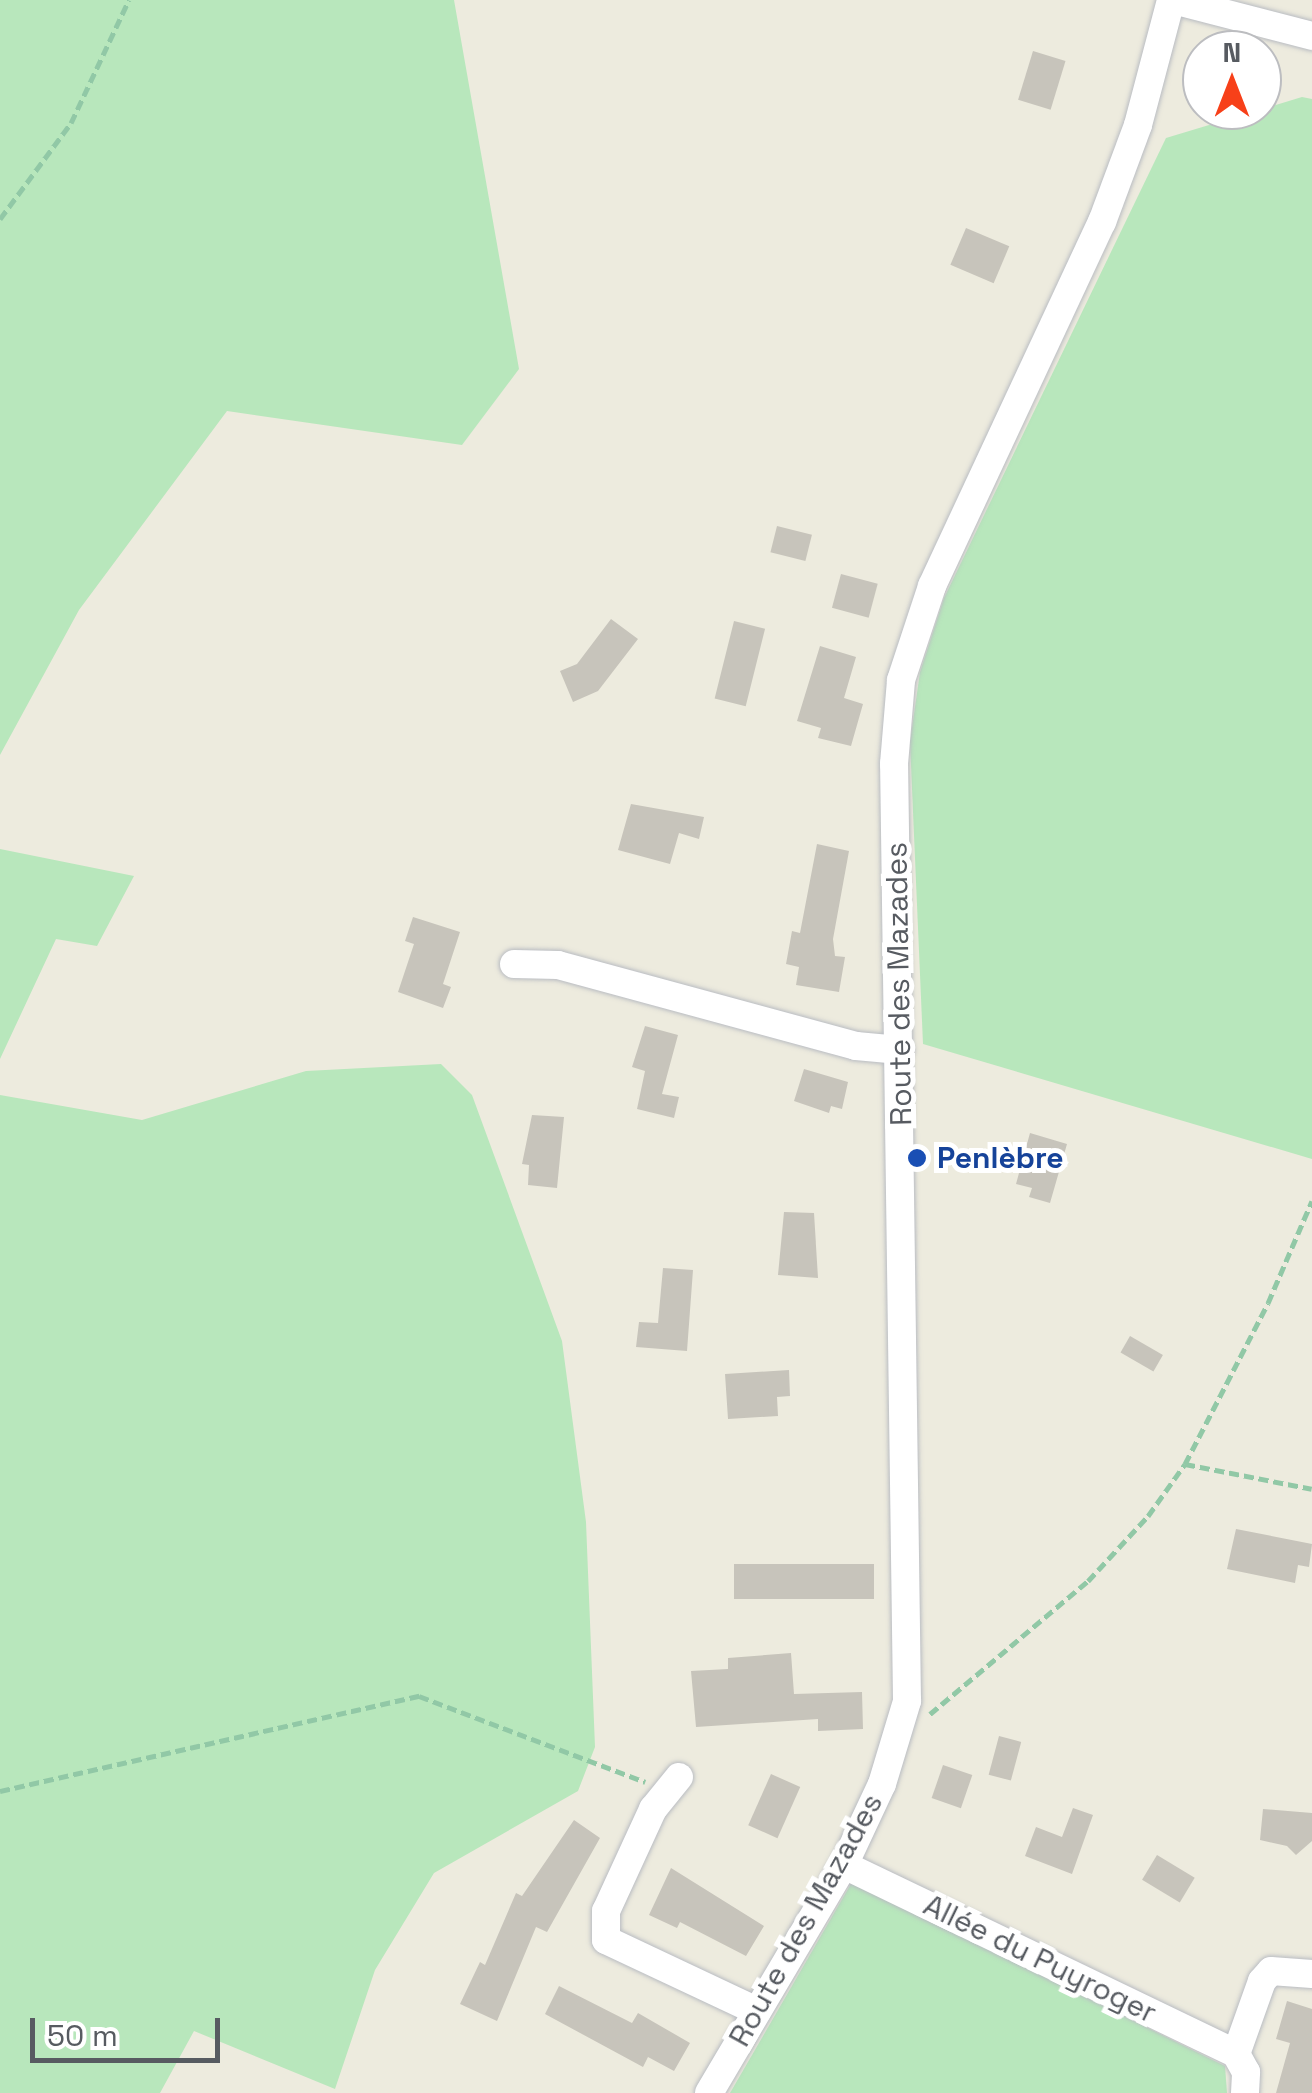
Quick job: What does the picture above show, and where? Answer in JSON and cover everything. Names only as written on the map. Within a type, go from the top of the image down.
[{"type":"street","points":[[1172,0],[1312,36]]},
{"type":"street","name":"Route des Mazades","points":[[709,2093],[844,1865],[898,1741],[907,1701],[894,764],[901,680],[932,586],[1102,222],[1138,125],[1172,0]]},
{"type":"street","points":[[514,964],[558,965],[856,1046],[900,1050]]},
{"type":"street","points":[[672,1784],[606,1911],[606,1940],[757,2010]]},
{"type":"street","name":"Allée du Puyroger","points":[[844,1865],[1236,2054]]},
{"type":"street","points":[[1245,2093],[1246,2072],[1236,2054],[1271,1971],[1312,1974]]},
{"type":"path","points":[[0,219],[71,123],[129,0]]},
{"type":"path","points":[[898,1741],[1088,1581],[1184,1464],[1268,1303],[1312,1201]]},
{"type":"path","points":[[1184,1464],[1312,1489]]},
{"type":"path","points":[[0,1791],[419,1696],[672,1784]]},
{"type":"green space","points":[[0,0],[454,0],[519,369],[462,445],[227,411],[79,610],[0,755]]},
{"type":"green space","points":[[1302,97],[1312,99],[1312,1159],[923,1044],[910,742],[920,672],[944,598],[1166,138],[1193,130],[1282,130],[1282,103]]},
{"type":"green space","points":[[0,849],[134,876],[97,946],[56,939],[0,1059]]},
{"type":"green space","points":[[441,1064],[472,1095],[562,1341],[586,1522],[595,1747],[578,1791],[434,1873],[375,1970],[335,2089],[194,2031],[160,2093],[0,2093],[0,1095],[142,1120],[306,1071]]},
{"type":"green space","points":[[852,1882],[1225,2066],[1227,2093],[730,2093]]},
{"type":"building","points":[[1033,51],[1066,61],[1051,110],[1018,100]]},
{"type":"building","points":[[966,228],[1009,246],[994,283],[950,265]]},
{"type":"building","points":[[777,526],[812,535],[805,561],[770,552]]},
{"type":"building","points":[[841,574],[878,584],[869,618],[832,608]]},
{"type":"building","points":[[611,619],[638,639],[598,691],[573,702],[560,671],[577,664]]},
{"type":"building","points":[[734,621],[765,629],[746,706],[715,699]]},
{"type":"building","points":[[820,646],[856,657],[844,698],[863,704],[851,746],[818,738],[821,728],[797,721]]},
{"type":"building","points":[[631,804],[704,817],[699,839],[679,833],[670,864],[618,850]]},
{"type":"building","points":[[817,844],[849,851],[833,939],[835,956],[845,957],[839,992],[796,985],[799,967],[786,964],[792,931],[800,933]]},
{"type":"building","points":[[413,917],[460,932],[443,984],[451,987],[443,1008],[398,992],[414,944],[405,941]]},
{"type":"building","points":[[645,1026],[678,1035],[662,1094],[679,1097],[674,1118],[637,1109],[645,1071],[632,1067]]},
{"type":"building","points":[[804,1069],[848,1082],[842,1109],[831,1106],[829,1113],[794,1101]]},
{"type":"building","points":[[532,1115],[564,1117],[557,1188],[528,1185],[529,1165],[522,1164]]},
{"type":"building","points":[[1030,1133],[1067,1144],[1050,1203],[1029,1197],[1032,1188],[1016,1184]]},
{"type":"building","points":[[784,1212],[814,1213],[818,1278],[778,1275]]},
{"type":"building","points":[[663,1268],[693,1270],[687,1351],[636,1347],[639,1322],[658,1323]]},
{"type":"building","points":[[1130,1336],[1163,1355],[1153,1371],[1120,1352]]},
{"type":"building","points":[[789,1370],[790,1396],[777,1397],[778,1416],[728,1419],[725,1374]]},
{"type":"building","points":[[1236,1529],[1312,1544],[1309,1567],[1298,1565],[1295,1583],[1227,1569]]},
{"type":"building","points":[[734,1564],[874,1564],[874,1599],[734,1599]]},
{"type":"building","points":[[791,1653],[794,1694],[862,1692],[863,1729],[818,1731],[818,1719],[696,1727],[691,1671],[728,1669],[728,1658]]},
{"type":"building","points":[[999,1736],[1021,1742],[1011,1781],[989,1775]]},
{"type":"building","points":[[943,1765],[972,1775],[961,1808],[932,1798]]},
{"type":"building","points":[[771,1774],[800,1787],[777,1838],[748,1825]]},
{"type":"building","points":[[1073,1808],[1093,1815],[1072,1874],[1025,1856],[1036,1827],[1062,1837]]},
{"type":"building","points":[[1263,1809],[1312,1813],[1312,1841],[1296,1855],[1287,1846],[1260,1840]]},
{"type":"building","points":[[574,1820],[600,1838],[547,1932],[536,1927],[497,2021],[460,2004],[480,1962],[485,1965],[516,1893],[522,1896]]},
{"type":"building","points":[[1157,1855],[1195,1878],[1180,1903],[1142,1880]]},
{"type":"building","points":[[671,1868],[764,1926],[746,1956],[680,1922],[677,1928],[649,1915]]},
{"type":"building","points":[[559,1986],[632,2023],[638,2013],[690,2043],[674,2071],[648,2057],[643,2067],[545,2014]]},
{"type":"building","points":[[1287,2001],[1312,2009],[1312,2093],[1276,2093],[1290,2043],[1276,2039]]},
{"type":"place","name":"Penlèbre","points":[[917,1158]]}]
